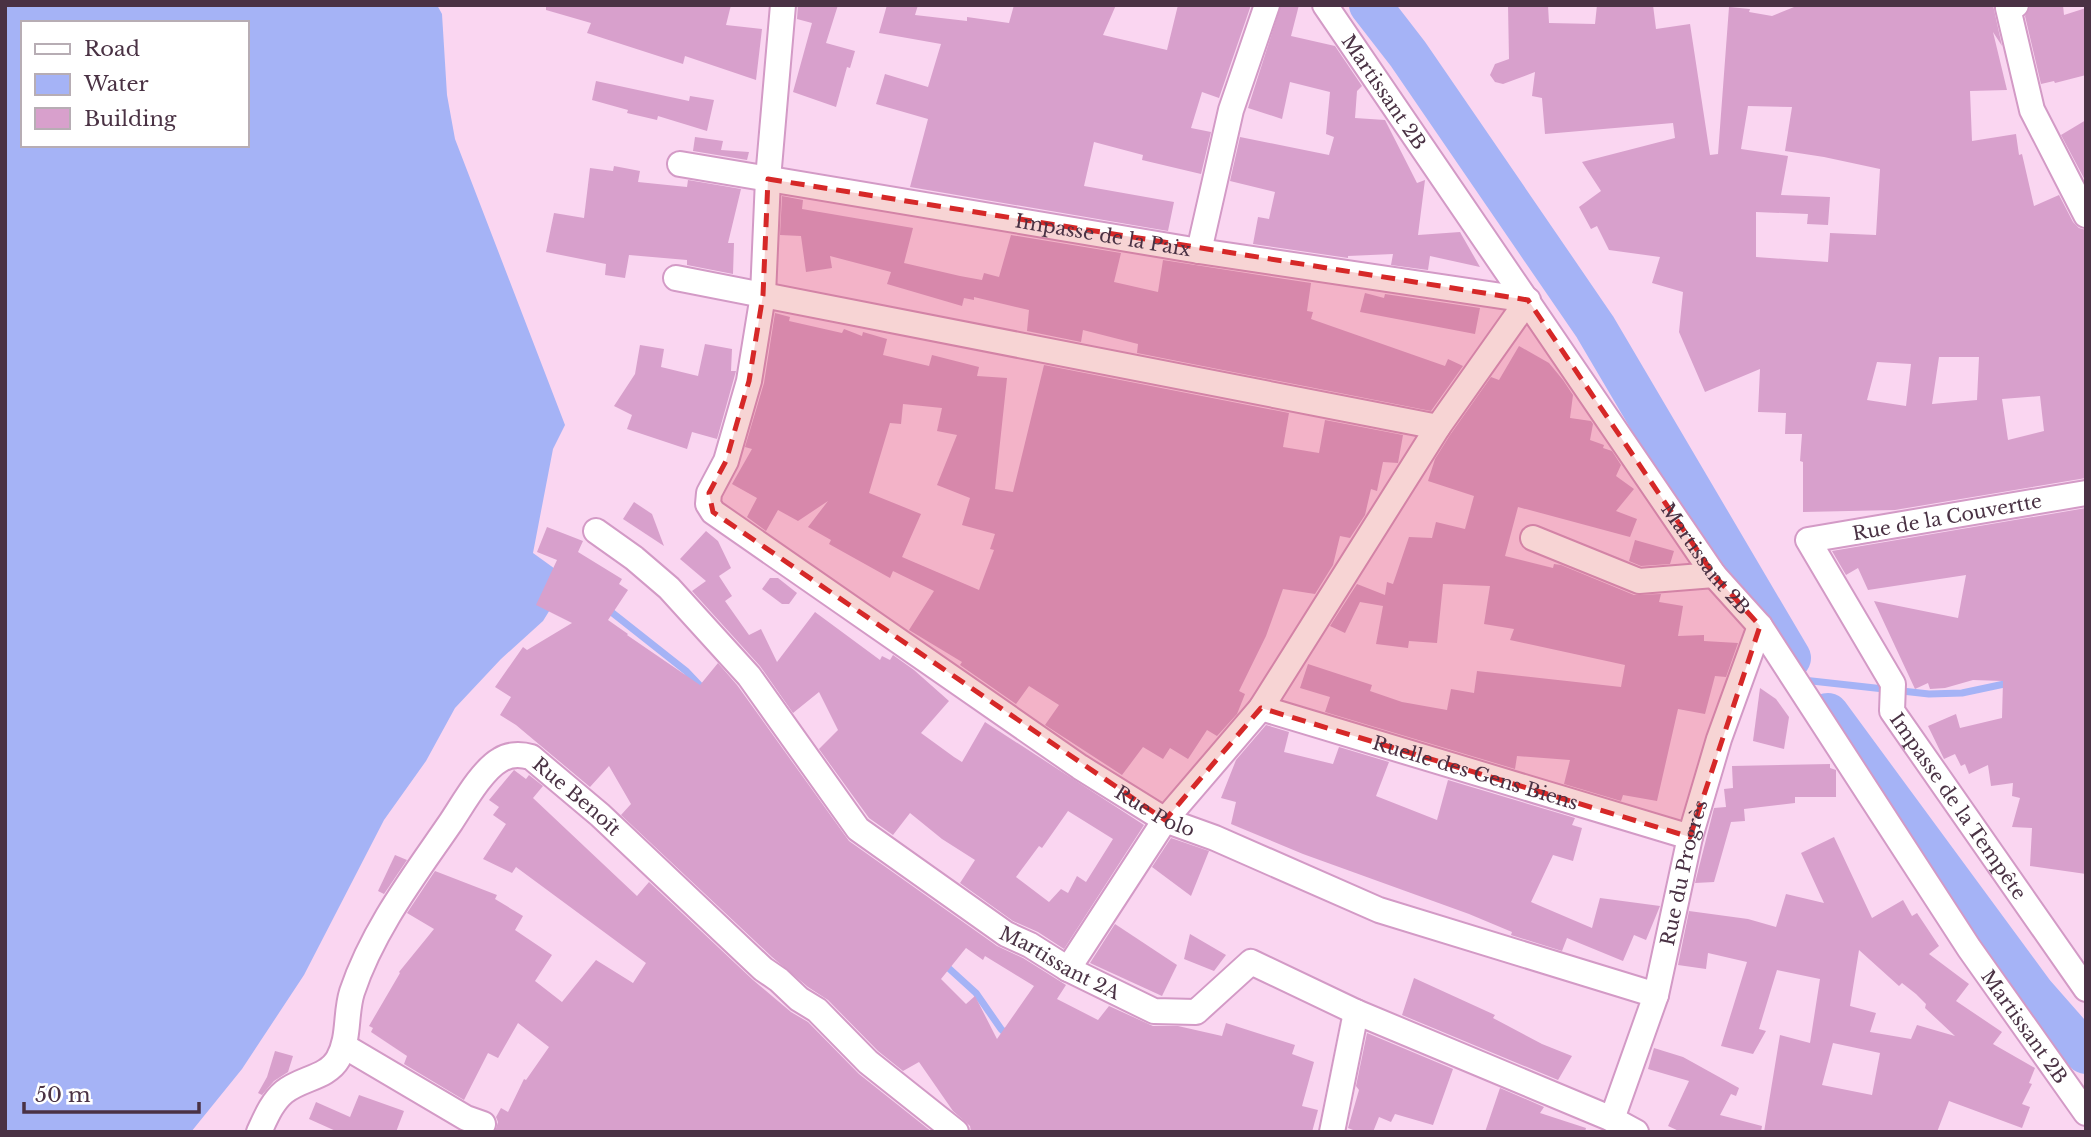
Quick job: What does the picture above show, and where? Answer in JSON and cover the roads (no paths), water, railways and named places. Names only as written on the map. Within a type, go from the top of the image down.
[{"type":"street","points":[[764,295],[768,179],[783,5]]},
{"type":"street","points":[[1199,251],[1231,110],[1267,5]]},
{"type":"street","name":"Martissant 2B","points":[[1325,5],[1714,575],[1760,626],[1969,948],[2086,1113]]},
{"type":"street","points":[[2012,7],[2032,110],[2086,215]]},
{"type":"street","name":"Impasse de la Paix","points":[[680,164],[1199,251],[1528,300]]},
{"type":"street","points":[[676,278],[1438,427]]},
{"type":"street","name":"Rue Polo","points":[[764,295],[749,381],[726,461],[709,493],[708,504],[713,513],[1080,767],[1165,820],[1214,838],[1379,910],[1656,995]]},
{"type":"street","points":[[1068,969],[1165,820],[1261,708],[1438,427],[1528,300]]},
{"type":"street","name":"Rue de la Couvertte","points":[[1808,540],[2086,493]]},
{"type":"street","name":"Martissant 2A","points":[[596,531],[634,558],[669,588],[749,676],[858,829],[1006,934],[1068,969],[1154,1011],[1196,1012],[1251,962],[1356,1012],[1612,1119],[1636,1132]]},
{"type":"street","points":[[1533,538],[1639,581],[1714,575]]},
{"type":"street","name":"Impasse de la Tempête","points":[[1808,540],[1893,684],[1892,711],[2086,989]]},
{"type":"street","name":"Rue du Progrès","points":[[1612,1119],[1656,995],[1690,836],[1719,739],[1760,626]]},
{"type":"street","name":"Ruelle des Gens Biens","points":[[1261,708],[1690,836]]},
{"type":"street","name":"Rue Benoît","points":[[344,1046],[352,991],[385,919],[492,766],[509,756],[524,755],[531,757],[600,816],[763,969],[799,999],[817,1010],[868,1062],[952,1126],[956,1132]]},
{"type":"street","points":[[1332,1132],[1356,1012]]},
{"type":"street","points":[[259,1132],[268,1111],[284,1092],[331,1068],[344,1046],[466,1118],[483,1124]]},
{"type":"water","points":[[5,5],[437,5],[442,14],[447,95],[455,139],[565,425],[553,449],[533,553],[569,579],[543,621],[501,659],[455,708],[426,761],[384,820],[304,975],[242,1069],[191,1132],[5,1132]]},
{"type":"waterway","points":[[1370,5],[1408,54],[1595,327],[1790,658]]},
{"type":"waterway","points":[[605,607],[686,671],[703,689]]},
{"type":"waterway","points":[[1803,680],[1929,694],[1962,693],[2009,683]]},
{"type":"waterway","points":[[1828,714],[2034,994],[2086,1053]]},
{"type":"waterway","points":[[943,963],[976,993],[1009,1037]]}]
